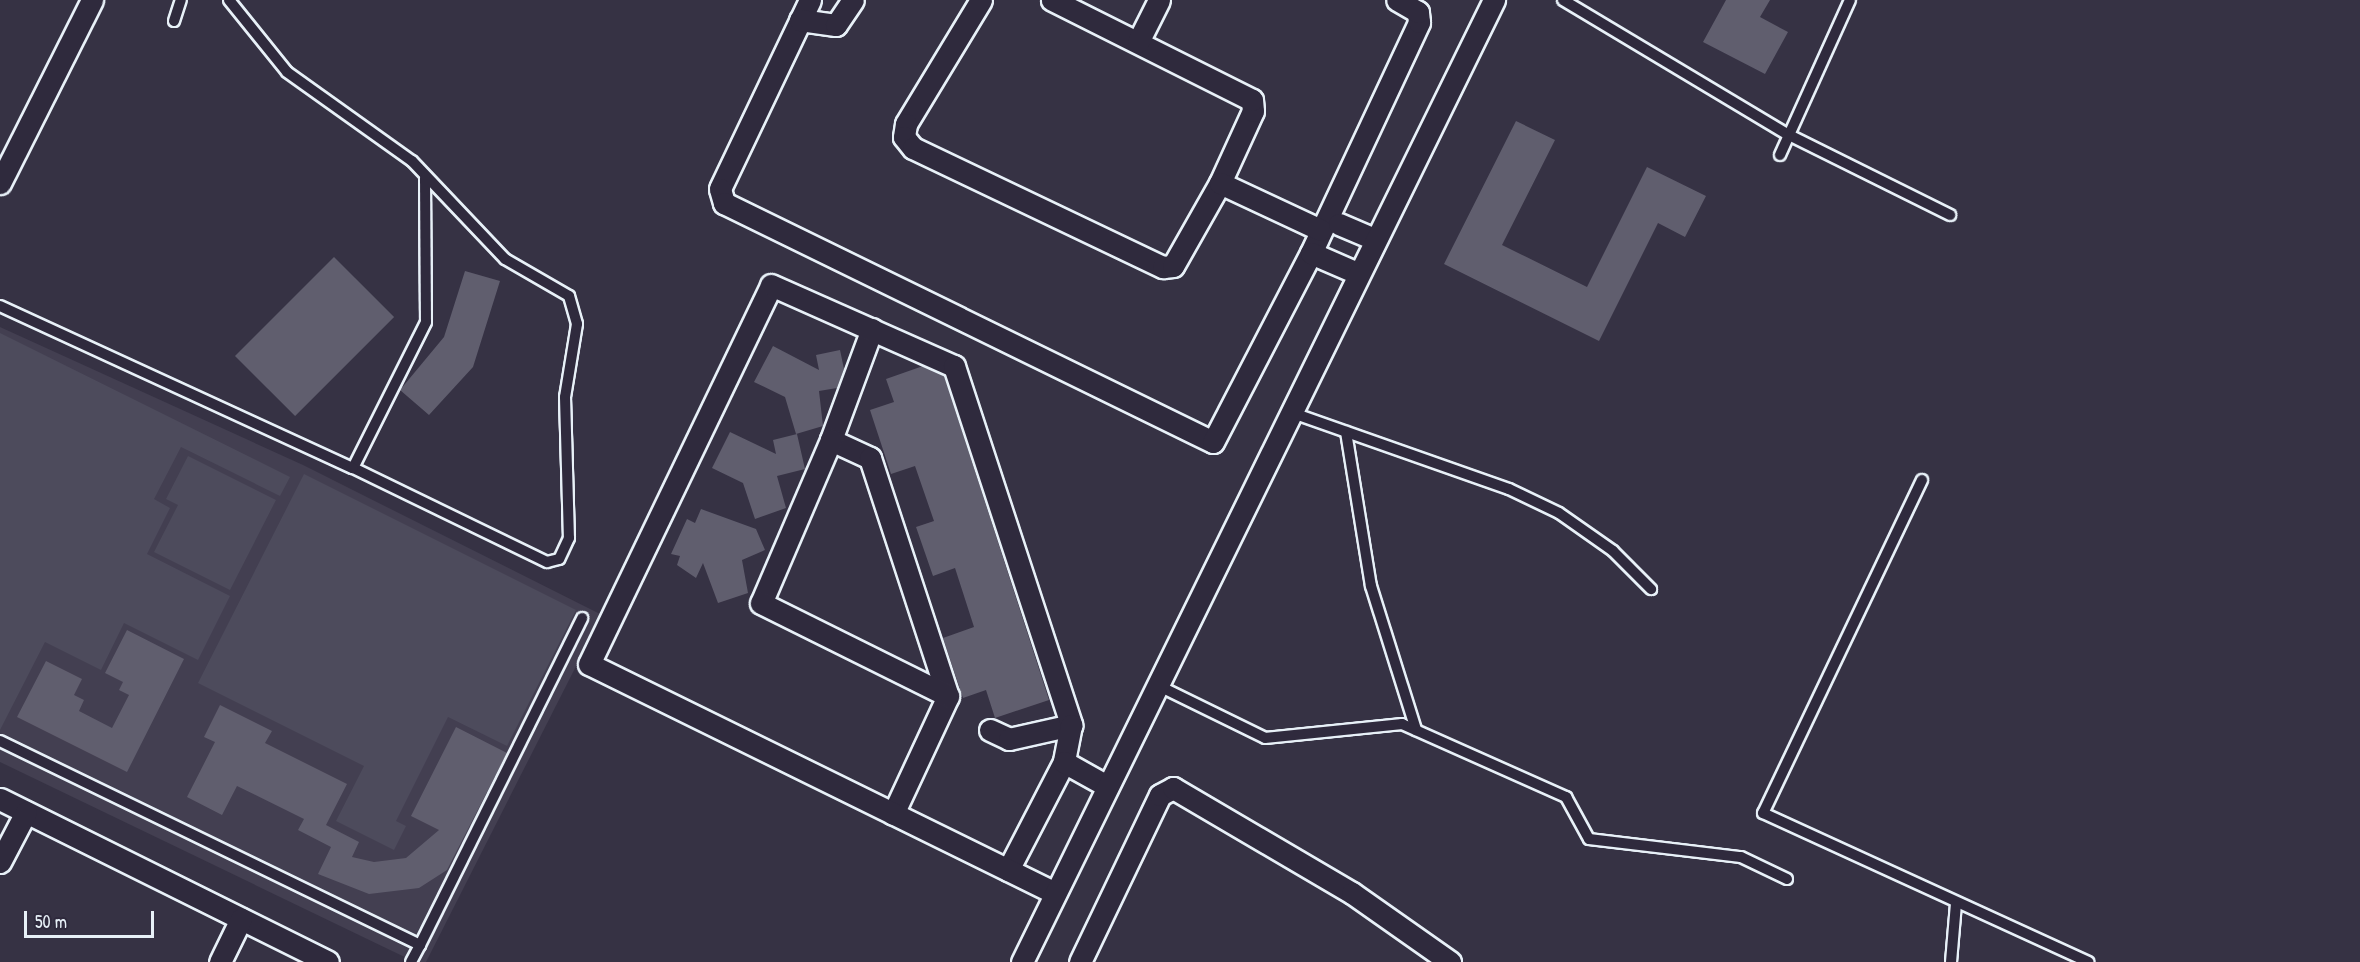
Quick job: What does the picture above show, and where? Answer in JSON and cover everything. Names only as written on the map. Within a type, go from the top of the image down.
[{"type":"street","points":[[0,183],[92,0]]},
{"type":"street","points":[[810,0],[720,189],[724,203],[1210,442],[1219,439],[1311,254],[1329,224],[1419,22],[1418,12],[1397,0]]},
{"type":"street","points":[[800,20],[836,25],[853,0]]},
{"type":"street","points":[[981,0],[906,124],[904,137],[913,148],[1163,267],[1181,258],[1220,183],[1253,111],[1252,100],[1052,0]]},
{"type":"street","points":[[1138,42],[1159,0]]},
{"type":"street","points":[[1022,962],[1357,273],[1494,0]]},
{"type":"street","points":[[1220,183],[1374,239]]},
{"type":"street","points":[[1311,254],[1357,273]]},
{"type":"street","points":[[1008,870],[1064,762],[1071,725],[954,366],[771,285],[590,664],[893,814],[1055,893]]},
{"type":"street","points":[[872,329],[831,440],[761,603],[948,696]]},
{"type":"street","points":[[831,440],[870,458],[948,696],[893,814]]},
{"type":"street","points":[[990,730],[1009,739],[1071,725]]},
{"type":"street","points":[[1064,762],[1107,786]]},
{"type":"street","points":[[1080,962],[1160,795],[1173,788],[1352,893],[1450,962]]},
{"type":"street","points":[[0,799],[328,962]]},
{"type":"street","points":[[0,862],[26,812]]},
{"type":"street","points":[[220,962],[241,919]]},
{"type":"lane","points":[[174,21],[181,0]]},
{"type":"lane","points":[[0,306],[353,468],[547,562],[559,559],[570,538],[565,397],[576,310],[556,285],[505,259],[403,153],[287,72],[230,0]]},
{"type":"lane","points":[[1563,0],[1789,135],[1950,216]]},
{"type":"lane","points":[[1780,155],[1850,0]]},
{"type":"lane","points":[[353,468],[426,322],[425,178]]},
{"type":"lane","points":[[1290,412],[1509,489],[1559,513],[1605,544],[1651,589]]},
{"type":"lane","points":[[1346,432],[1371,586],[1416,730]]},
{"type":"lane","points":[[1922,480],[1763,813],[1956,904],[2088,962]]},
{"type":"lane","points":[[411,962],[582,618]]},
{"type":"lane","points":[[1157,685],[1265,738],[1402,724],[1566,797],[1590,839],[1741,857],[1786,879]]},
{"type":"lane","points":[[0,741],[420,945]]},
{"type":"lane","points":[[1951,962],[1956,904]]},
{"type":"shaded area","points":[[0,327],[303,465],[602,615],[426,962],[415,962],[0,762]]},
{"type":"shaded area","points":[[0,333],[290,477],[280,496],[181,447],[154,499],[170,508],[147,554],[230,596],[198,660],[124,623],[101,670],[45,642],[0,730]]},
{"type":"shaded area","points":[[188,456],[276,500],[230,590],[154,552],[178,505],[166,499]]},
{"type":"shaded area","points":[[304,474],[576,610],[507,746],[448,717],[396,821],[406,826],[394,850],[336,821],[364,766],[198,683]]},
{"type":"building","points":[[1726,0],[1770,0],[1760,17],[1788,32],[1765,74],[1703,42]]},
{"type":"building","points":[[1516,121],[1555,140],[1502,245],[1587,287],[1647,167],[1706,196],[1685,237],[1658,223],[1599,341],[1444,264]]},
{"type":"building","points":[[334,257],[394,317],[295,416],[235,356]]},
{"type":"building","points":[[465,271],[500,281],[473,367],[429,415],[400,390],[444,337]]},
{"type":"building","points":[[773,346],[819,370],[816,355],[840,350],[844,369],[837,388],[819,391],[823,426],[796,434],[785,397],[754,382]]},
{"type":"building","points":[[923,366],[944,375],[1049,700],[995,718],[986,690],[963,698],[943,638],[974,627],[955,568],[933,576],[916,527],[934,521],[915,466],[891,474],[870,410],[894,402],[886,379]]},
{"type":"building","points":[[730,432],[776,454],[773,440],[797,434],[805,469],[777,476],[786,508],[755,519],[743,483],[712,468]]},
{"type":"building","points":[[701,509],[756,529],[765,550],[742,560],[748,593],[718,603],[703,563],[696,578],[677,565],[680,556],[671,554],[687,519],[695,523]]},
{"type":"building","points":[[127,630],[184,659],[127,772],[17,717],[46,661],[82,679],[74,695],[84,700],[79,711],[112,728],[129,695],[119,690],[123,682],[105,673]]},
{"type":"building","points":[[220,705],[272,731],[265,743],[347,784],[326,825],[359,842],[352,857],[374,862],[406,858],[439,830],[411,816],[456,727],[507,753],[447,870],[419,888],[369,894],[318,874],[331,847],[298,830],[304,819],[237,786],[222,815],[187,797],[215,742],[204,737]]}]
